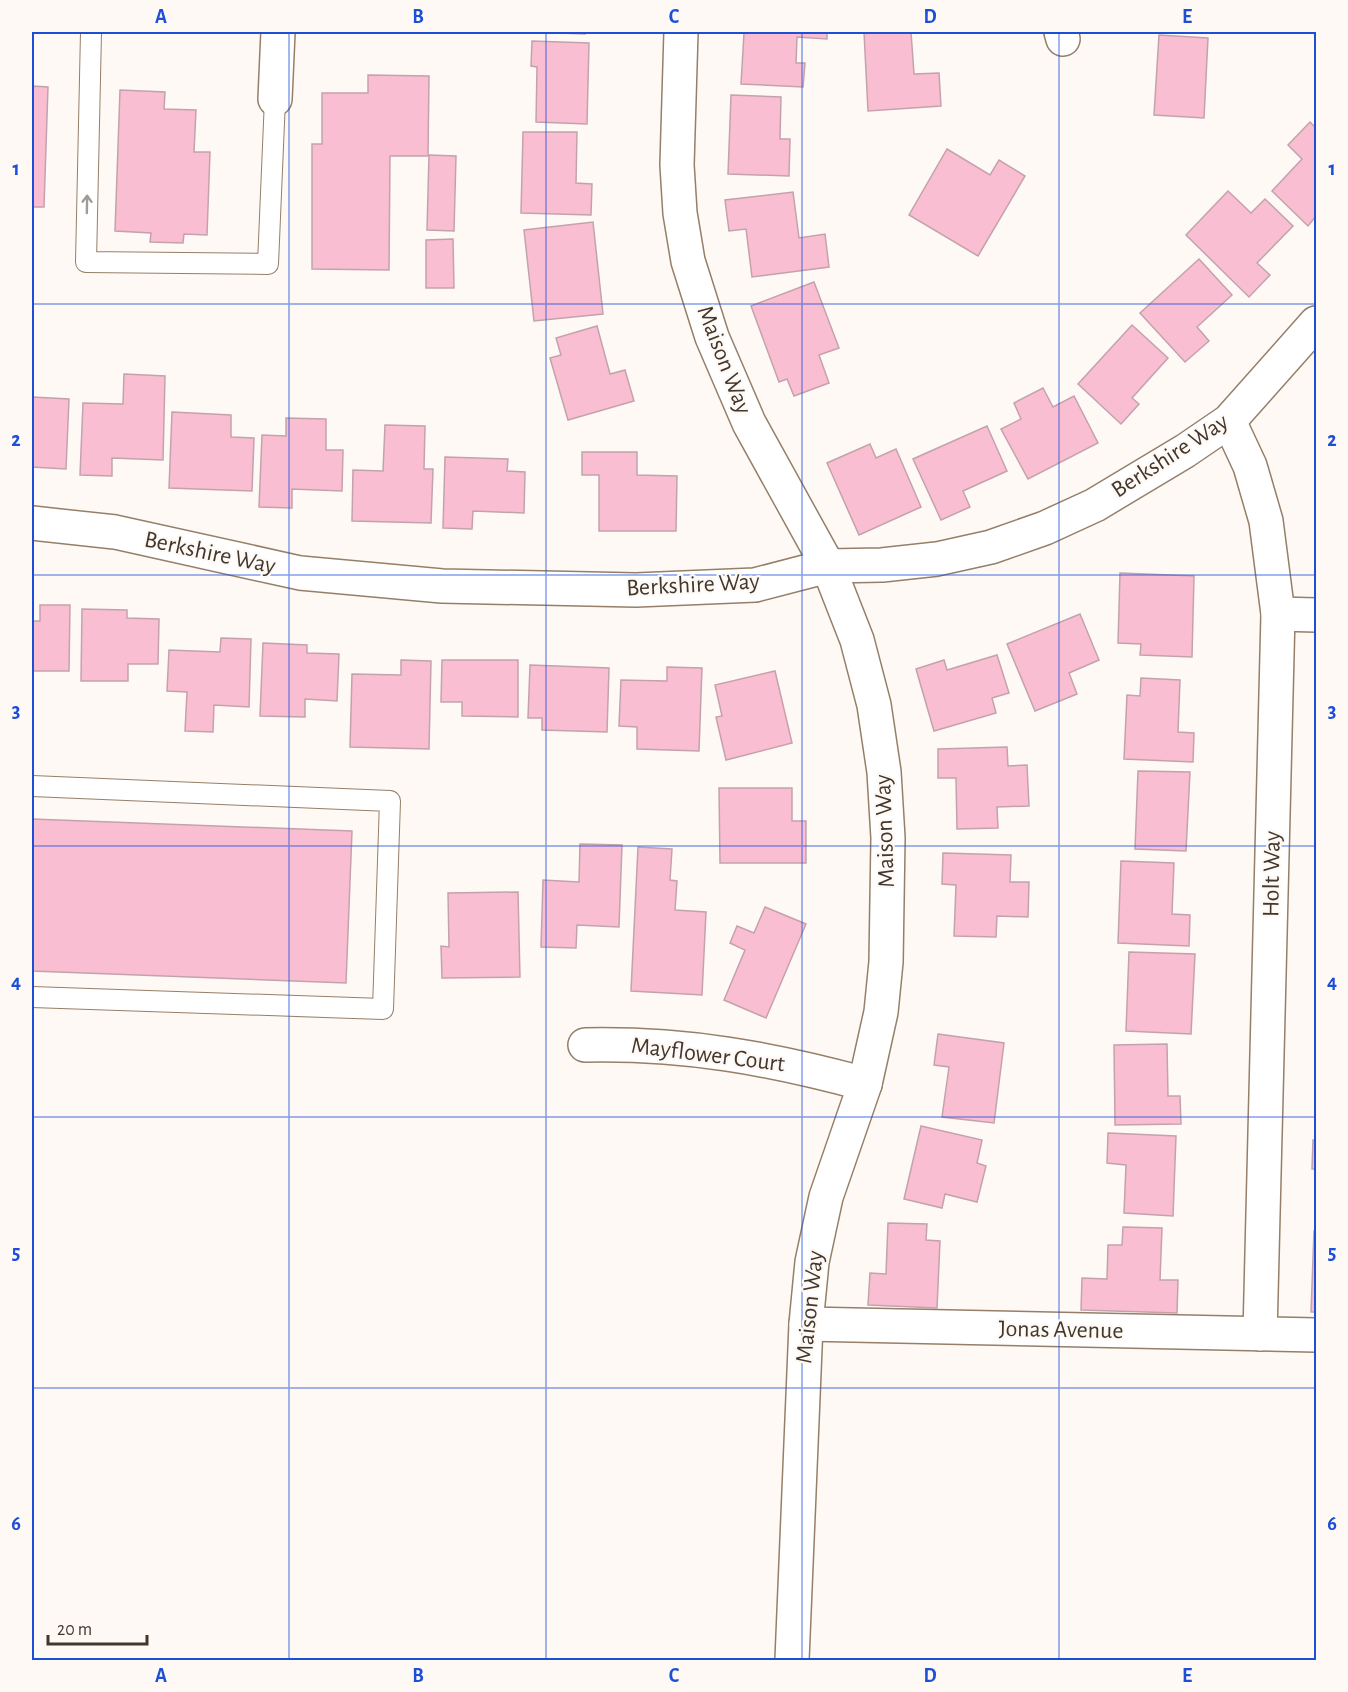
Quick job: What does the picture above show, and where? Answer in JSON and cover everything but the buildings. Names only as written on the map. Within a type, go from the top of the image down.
[{"type":"street","points":[[275,99],[278,32]]},
{"type":"street","name":"Maison Way","points":[[681,32],[676,165],[680,213],[688,261],[712,337],[748,423],[828,566],[856,640],[874,705],[884,772],[888,838],[886,962],[881,1012],[865,1083],[826,1197],[812,1262],[806,1324],[792,1660]]},
{"type":"street","name":"Berkshire Way","points":[[32,523],[115,531],[300,573],[442,586],[636,590],[755,585],[828,566],[882,565],[937,559],[991,547],[1045,528],[1095,505],[1229,421],[1317,323]]},
{"type":"street","name":"Holt Way","points":[[1229,421],[1250,466],[1266,521],[1278,614],[1260,1334]]},
{"type":"street","points":[[1278,614],[1317,615]]},
{"type":"street","name":"Mayflower Court","points":[[585,1045],[701,1049],[784,1062],[865,1083]]},
{"type":"street","name":"Jonas Avenue","points":[[806,1324],[1317,1335]]},
{"type":"lane","points":[[91,32],[86,262],[268,264],[275,99]]},
{"type":"lane","points":[[32,786],[390,801],[383,1009],[32,997]]}]
